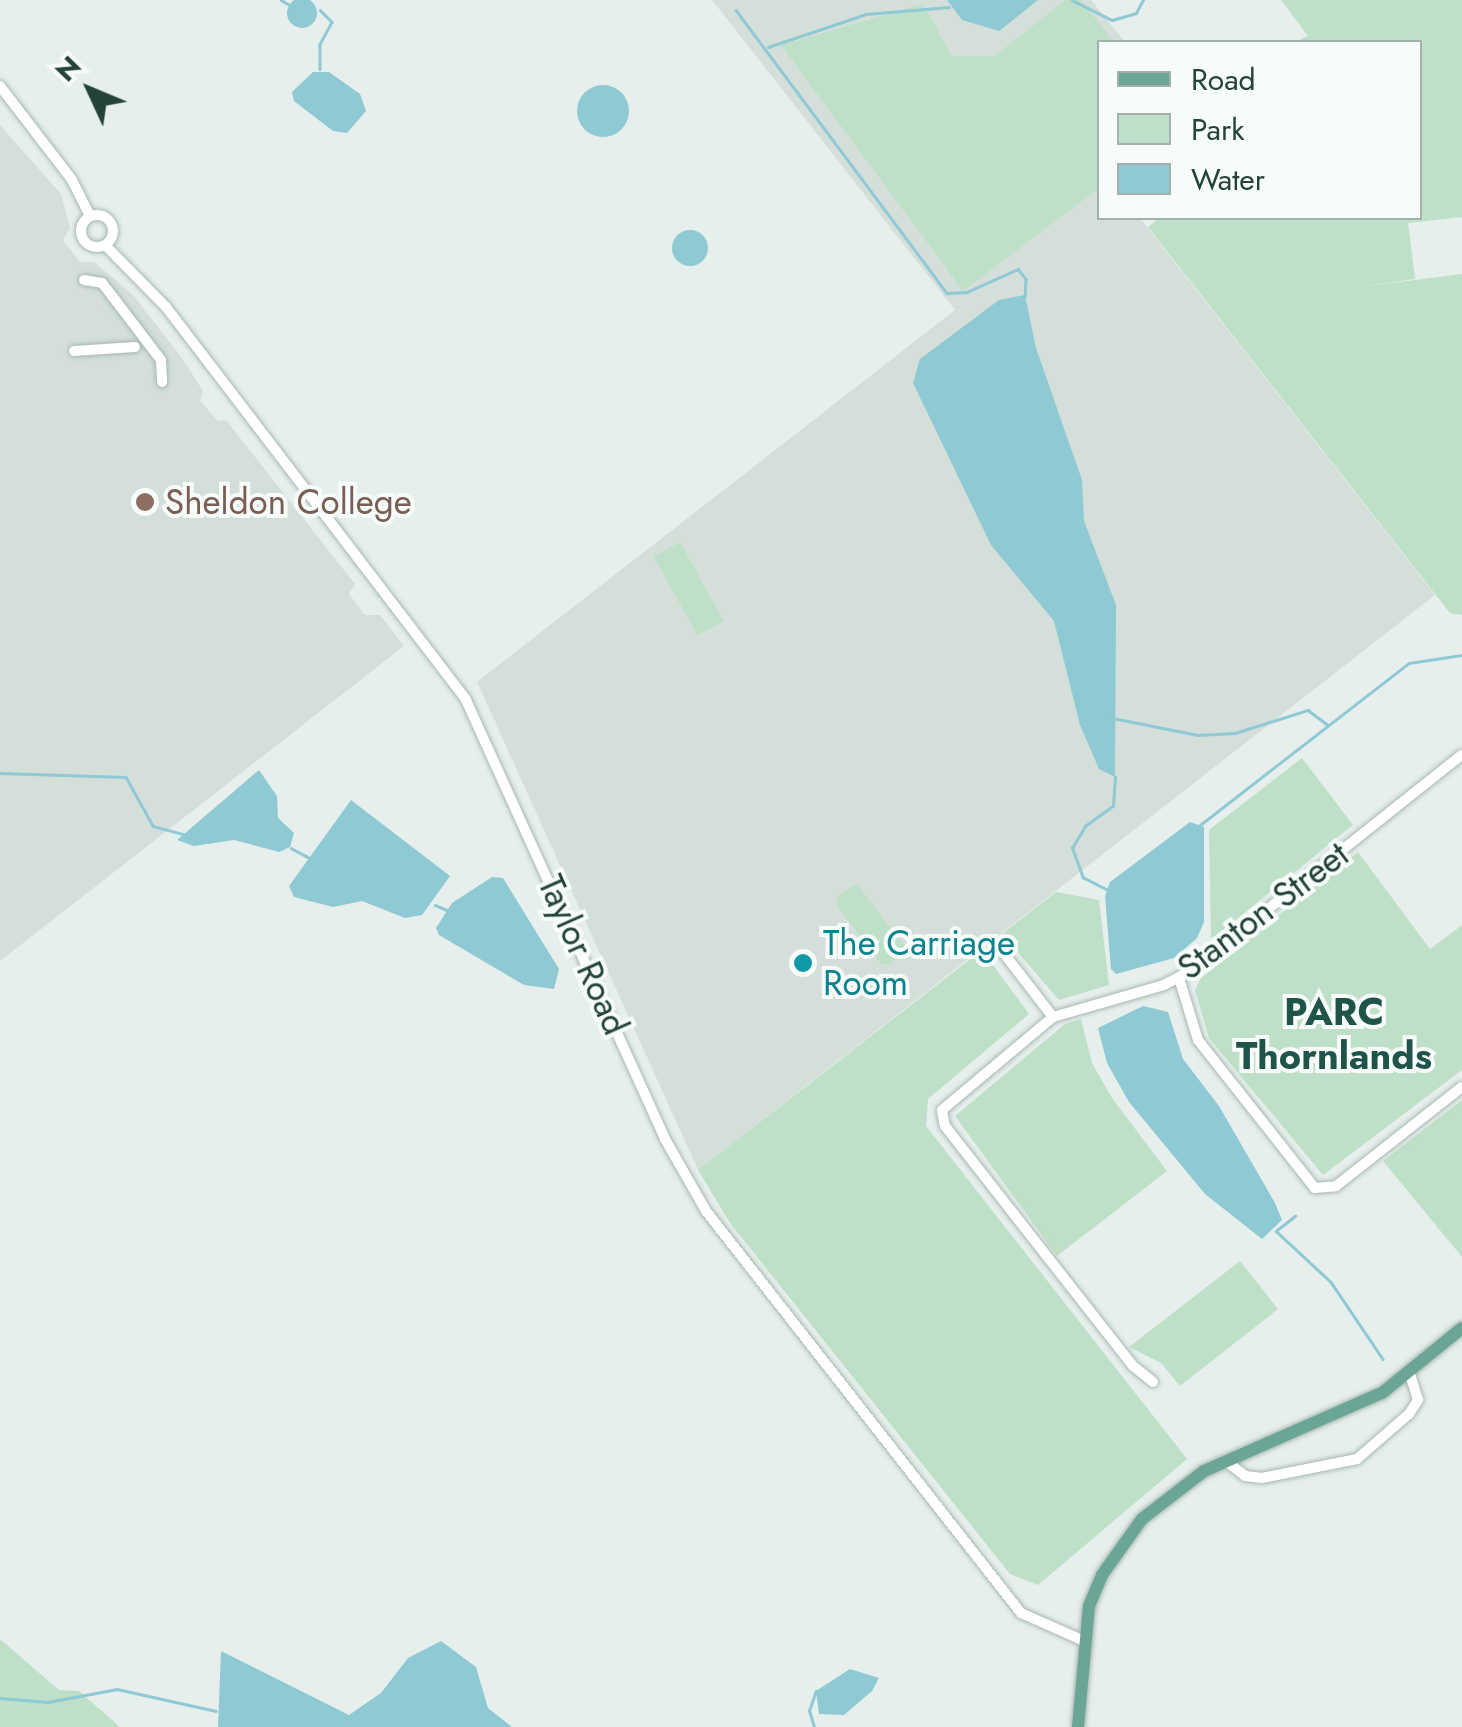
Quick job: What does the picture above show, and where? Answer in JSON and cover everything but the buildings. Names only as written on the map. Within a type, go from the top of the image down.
[{"type":"main road","points":[[1078,1727],[1082,1640],[1102,1575],[1125,1539],[1168,1495],[1226,1461],[1344,1413],[1410,1373],[1462,1328]]},
{"type":"street","points":[[0,86],[72,180],[90,216],[83,238],[105,245],[112,226],[106,217],[90,216]]},
{"type":"street","name":"Taylor Road","points":[[105,245],[166,308],[466,700],[665,1139],[706,1211],[1021,1613],[1082,1640]]},
{"type":"street","points":[[84,280],[98,280],[161,360],[162,382]]},
{"type":"street","points":[[74,350],[136,348]]},
{"type":"street","name":"Stanton Street","points":[[1153,1382],[1133,1366],[942,1118],[947,1102],[1052,1016],[1179,978],[1462,755]]},
{"type":"street","points":[[995,942],[1052,1016]]},
{"type":"street","points":[[1179,978],[1198,1040],[1315,1188],[1336,1186],[1462,1087]]},
{"type":"street","points":[[1226,1461],[1245,1476],[1262,1478],[1336,1468],[1357,1458],[1409,1414],[1418,1400],[1410,1373]]},
{"type":"shaded area","points":[[712,0],[1091,0],[1123,40],[1097,40],[1097,220],[1142,220],[1435,595],[698,1170],[477,682],[955,310]]},
{"type":"shaded area","name":"Sheldon College","points":[[0,125],[61,194],[70,228],[63,240],[80,262],[94,262],[133,295],[203,391],[200,401],[218,421],[226,420],[355,584],[349,594],[365,615],[380,615],[404,646],[0,961]]},
{"type":"green space","points":[[1065,0],[1081,0],[1112,40],[1097,40],[1097,190],[963,291],[781,45],[923,4],[952,56],[995,56]]},
{"type":"green space","points":[[1281,0],[1462,0],[1462,217],[1408,223],[1415,279],[1360,287],[1462,274],[1462,615],[1450,613],[1148,227],[1157,220],[1422,220],[1422,40],[1299,40],[1308,36]]},
{"type":"green space","points":[[680,542],[724,621],[697,635],[654,557]]},
{"type":"green space","points":[[1302,758],[1353,825],[1211,940],[1209,830]]},
{"type":"green space","points":[[1358,852],[1430,949],[1462,925],[1462,1070],[1323,1175],[1209,1038],[1195,990],[1201,978]]},
{"type":"green space","points":[[857,884],[906,948],[889,965],[881,964],[837,906],[838,895]]},
{"type":"green space","points":[[1056,892],[1099,900],[1109,985],[1059,1000],[1002,934]]},
{"type":"green space","points":[[982,950],[1029,1014],[928,1099],[926,1126],[1187,1459],[1038,1585],[1010,1574],[730,1223],[698,1170]]},
{"type":"green space","points":[[1081,1019],[1092,1063],[1112,1098],[1167,1171],[1057,1256],[955,1116],[1065,1024]]},
{"type":"green space","points":[[1462,1100],[1462,1257],[1383,1161]]},
{"type":"green space","points":[[1240,1261],[1278,1309],[1180,1386],[1161,1363],[1129,1347]]},
{"type":"green space","points":[[0,1639],[59,1690],[79,1691],[120,1727],[0,1727]]},
{"type":"water","points":[[296,-1],[308,-1],[316,7],[316,19],[308,27],[296,27],[288,19],[288,7]]},
{"type":"water","points":[[947,0],[1038,0],[999,31],[962,20]]},
{"type":"water","points":[[313,72],[329,72],[360,94],[366,111],[347,133],[333,131],[294,101],[292,92]]},
{"type":"water","points":[[603,85],[621,93],[629,111],[621,129],[603,137],[585,129],[577,111],[585,93]]},
{"type":"water","points":[[690,230],[703,235],[708,248],[703,261],[690,266],[677,261],[672,248],[677,235]]},
{"type":"water","points":[[1025,295],[1036,348],[1082,480],[1084,521],[1116,605],[1115,777],[1099,769],[1080,725],[1054,621],[991,545],[913,383],[920,359],[999,300]]},
{"type":"water","points":[[259,770],[277,796],[278,818],[294,833],[290,847],[279,852],[234,840],[194,846],[177,840]]},
{"type":"water","points":[[351,800],[450,876],[422,915],[405,918],[362,901],[333,907],[294,897],[289,886]]},
{"type":"water","points":[[1190,822],[1204,827],[1204,922],[1197,938],[1174,958],[1116,974],[1111,969],[1105,896],[1110,882]]},
{"type":"water","points":[[492,877],[503,878],[559,969],[554,989],[524,985],[439,935],[436,928],[452,903]]},
{"type":"water","points":[[1143,1006],[1168,1012],[1183,1059],[1219,1106],[1275,1203],[1282,1220],[1262,1239],[1205,1194],[1129,1102],[1107,1063],[1098,1028]]},
{"type":"water","points":[[441,1641],[476,1667],[488,1708],[512,1727],[218,1727],[221,1651],[349,1715],[381,1693],[408,1658]]},
{"type":"water","points":[[850,1669],[879,1678],[872,1691],[844,1715],[819,1714],[816,1691]]},
{"type":"waterway","points":[[281,0],[292,6]]},
{"type":"waterway","points":[[1072,0],[1112,20],[1136,13],[1143,0]]},
{"type":"waterway","points":[[768,47],[866,14],[949,7]]},
{"type":"waterway","points":[[320,10],[332,22],[320,45],[320,69]]},
{"type":"waterway","points":[[736,10],[947,293],[967,292],[1018,269],[1026,279],[1025,296]]},
{"type":"waterway","points":[[1200,825],[1409,663],[1462,655]]},
{"type":"waterway","points":[[1113,718],[1197,735],[1235,733],[1308,710],[1328,725]]},
{"type":"waterway","points":[[0,773],[126,777],[153,826],[183,834]]},
{"type":"waterway","points":[[1109,891],[1083,878],[1072,848],[1085,826],[1113,806],[1115,777]]},
{"type":"waterway","points":[[291,848],[310,858]]},
{"type":"waterway","points":[[435,905],[447,910]]},
{"type":"waterway","points":[[1277,1230],[1295,1216]]},
{"type":"waterway","points":[[1276,1231],[1331,1282],[1383,1359]]},
{"type":"waterway","points":[[0,1698],[48,1702],[117,1689],[216,1711]]},
{"type":"waterway","points":[[814,1727],[809,1711],[816,1691]]},
{"type":"place","name":"Sheldon College","points":[[145,502]]},
{"type":"place","name":"The Carriage Room","points":[[803,963]]},
{"type":"district","name":"PARC Thornlands","points":[[1334,1034]]}]
